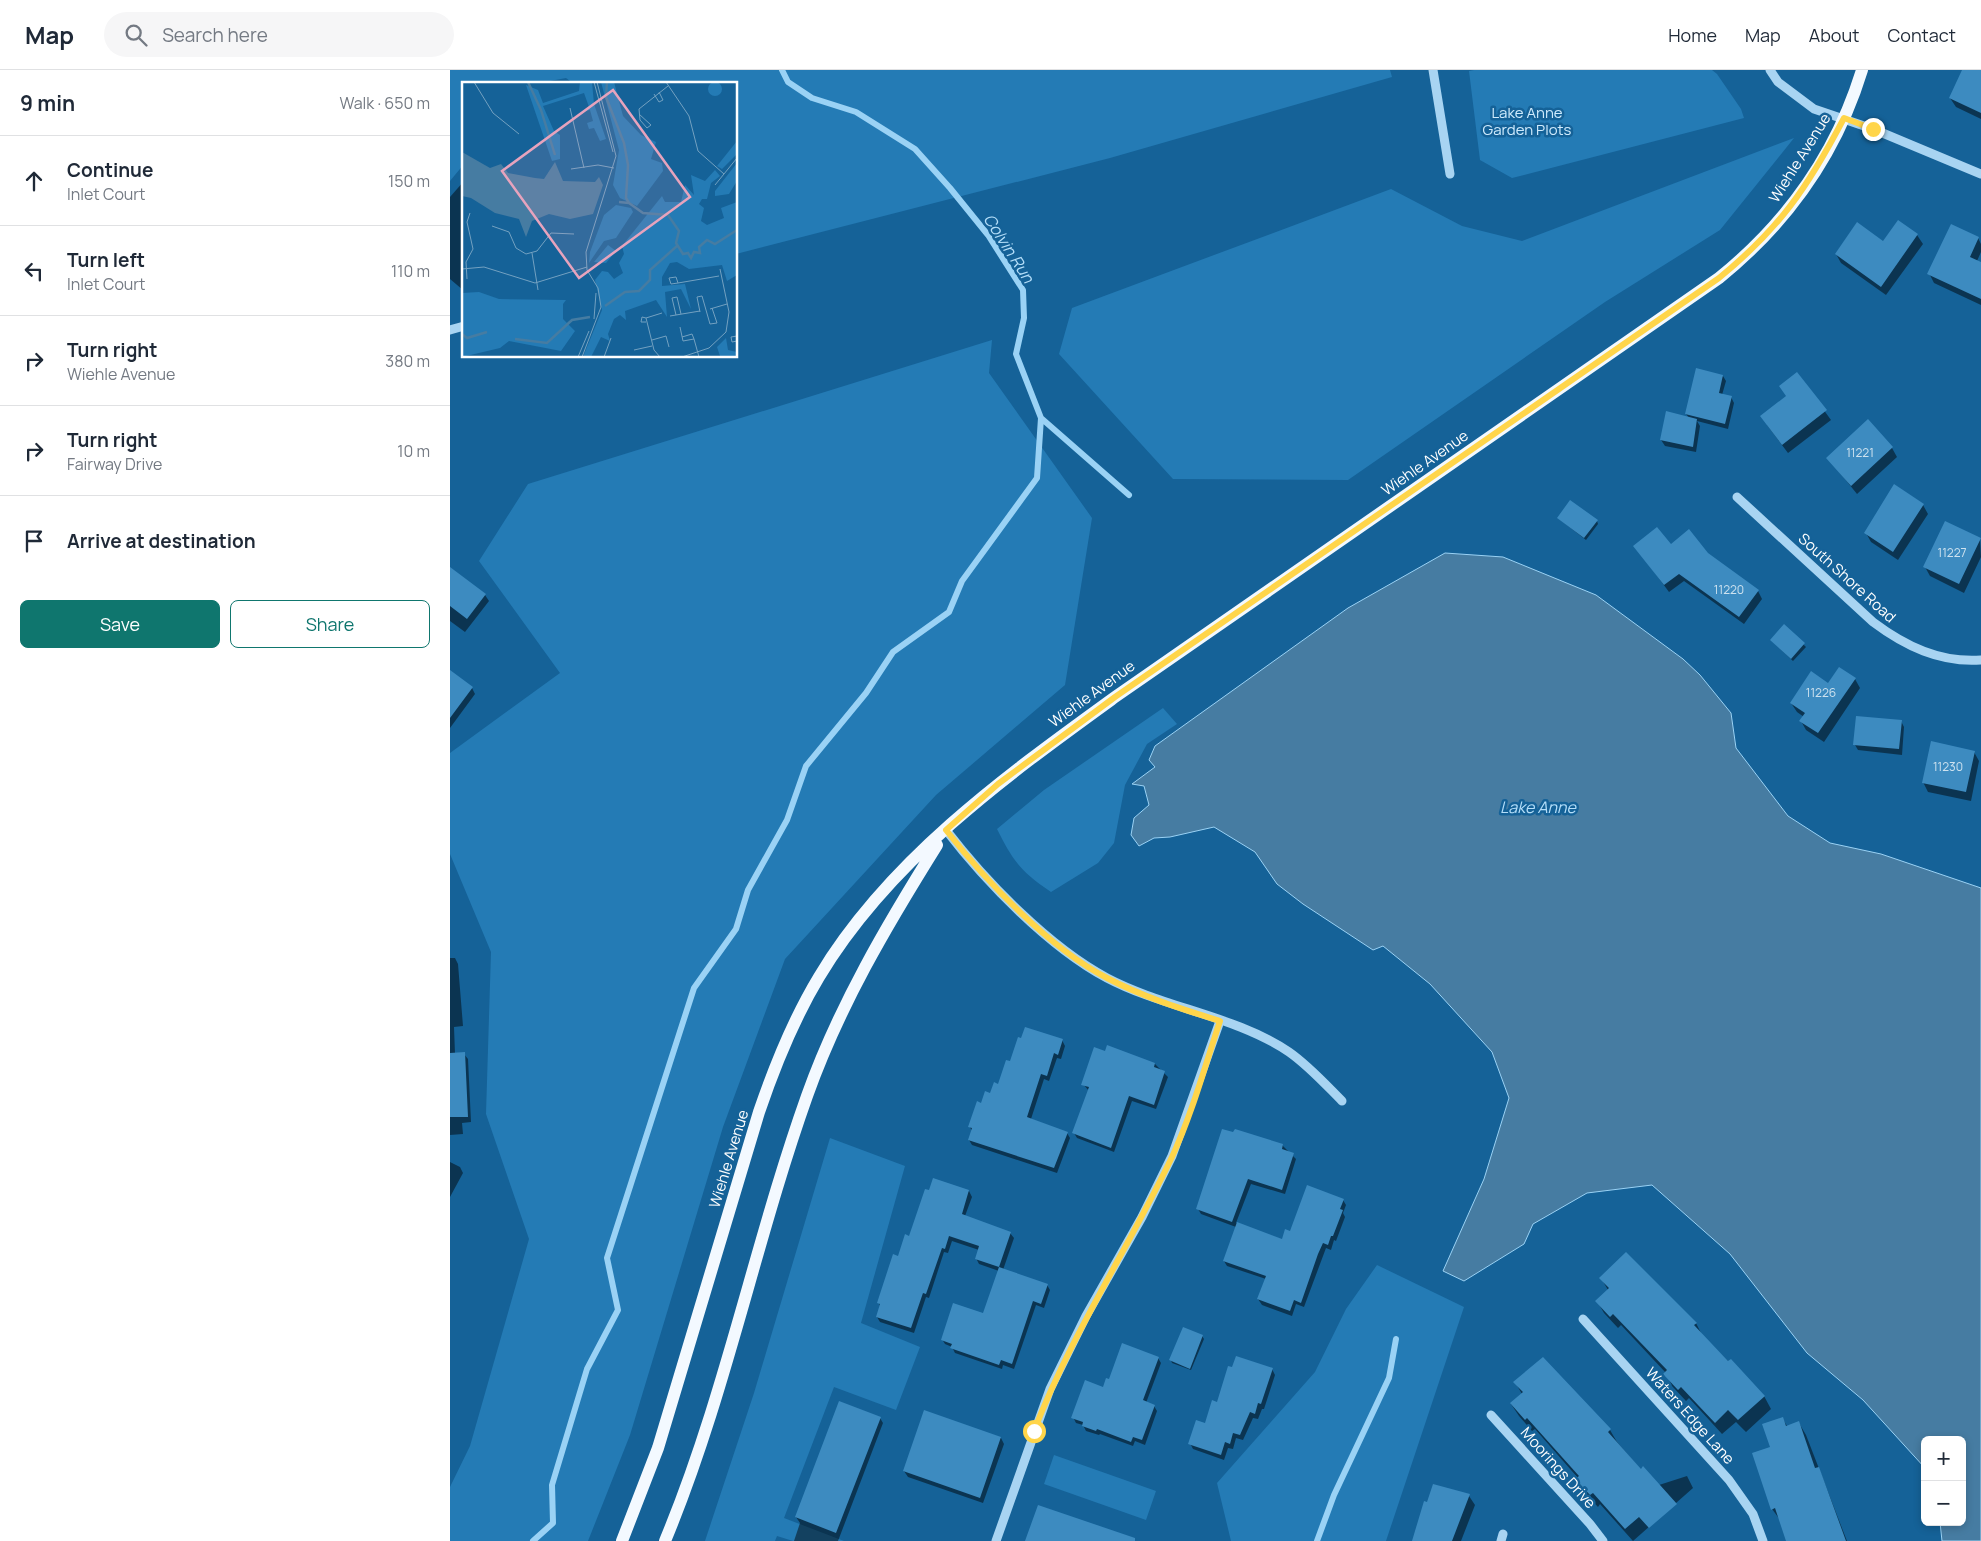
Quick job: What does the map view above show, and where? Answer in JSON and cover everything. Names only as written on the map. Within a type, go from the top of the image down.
[{"type":"main road","name":"Wiehle Avenue","points":[[622,1541],[658,1448],[759,1112],[790,1030],[819,976],[853,927],[884,891],[946,830],[998,784],[1115,697],[1719,278],[1752,251],[1775,227],[1801,193],[1844,118],[1862,70]]},
{"type":"main road","name":"Wiehle Avenue","points":[[665,1541],[694,1465],[795,1131],[822,1056],[866,964],[946,830]]},
{"type":"street","points":[[1433,70],[1450,174]]},
{"type":"street","points":[[1770,70],[1778,82],[1814,109],[1844,118],[1981,174]]},
{"type":"street","name":"South Shore Road","points":[[1737,497],[1873,622],[1893,637],[1918,650],[1944,658],[1981,660]]},
{"type":"street","points":[[946,830],[977,867],[1040,930],[1074,958],[1106,978],[1141,994],[1220,1021],[1258,1036],[1289,1052],[1342,1100]]},
{"type":"street","points":[[996,1541],[1050,1389],[1086,1316],[1142,1217],[1172,1156],[1220,1021]]},
{"type":"street","name":"Waters Edge Lane","points":[[1583,1319],[1729,1480],[1753,1514],[1763,1541]]},
{"type":"street","name":"Moorings Drive","points":[[1491,1415],[1603,1541]]},
{"type":"green space","points":[[450,70],[1390,70],[1392,77],[1110,158],[738,253],[738,82],[571,82],[566,78],[545,82],[462,82],[462,166],[450,181]]},
{"type":"green space","name":"Lake Anne Garden Plots","points":[[1712,70],[1717,74],[1741,109],[1744,118],[1512,178],[1480,160],[1469,71]]},
{"type":"green space","points":[[1794,138],[1720,230],[1605,302],[1348,480],[1173,479],[1059,354],[1072,308],[1391,189],[1462,226],[1522,241]]},
{"type":"green space","points":[[992,340],[989,373],[1092,518],[1065,685],[936,795],[785,959],[723,1127],[630,1435],[588,1541],[450,1541],[450,1487],[470,1446],[529,1239],[486,1114],[491,952],[450,854],[450,753],[560,673],[479,561],[528,484]]},
{"type":"green space","points":[[1163,708],[1177,724],[1147,744],[1125,785],[1114,843],[1098,863],[1051,892],[1025,872],[1013,858],[997,829],[1044,790]]},
{"type":"green space","points":[[830,1138],[905,1166],[861,1323],[920,1347],[896,1410],[834,1387],[784,1518],[844,1541],[793,1541],[777,1536],[775,1541],[705,1541],[754,1393]]},
{"type":"green space","points":[[1377,1265],[1464,1307],[1386,1541],[1231,1541],[1217,1483],[1315,1372],[1346,1309]]},
{"type":"green space","points":[[1054,1455],[1156,1491],[1146,1520],[1044,1484]]},
{"type":"water","name":"Lake Anne","points":[[1445,553],[1503,557],[1596,595],[1683,659],[1700,675],[1731,713],[1736,748],[1788,816],[1830,843],[1881,854],[1981,888],[1981,1541],[1942,1541],[1940,1526],[1966,1526],[1966,1436],[1921,1436],[1921,1464],[1863,1400],[1807,1353],[1730,1254],[1652,1185],[1587,1193],[1533,1224],[1524,1244],[1464,1281],[1443,1271],[1484,1179],[1509,1098],[1492,1052],[1430,984],[1383,946],[1373,950],[1303,904],[1277,884],[1255,852],[1214,827],[1170,837],[1154,838],[1139,846],[1131,835],[1134,818],[1149,805],[1144,786],[1132,784],[1155,767],[1149,760],[1155,746],[1348,608]]},
{"type":"building","points":[[1962,70],[1981,70],[1981,113],[1949,98]]},
{"type":"building","points":[[1898,220],[1918,234],[1881,287],[1835,254],[1857,222],[1883,241]]},
{"type":"building","points":[[1951,224],[1979,237],[1970,257],[1981,262],[1981,299],[1927,274]]},
{"type":"building","points":[[1696,368],[1723,375],[1719,393],[1732,396],[1725,424],[1685,414]]},
{"type":"building","points":[[1797,372],[1827,410],[1782,445],[1760,416],[1786,396],[1779,386]]},
{"type":"building","points":[[1666,411],[1697,419],[1693,447],[1660,440]]},
{"type":"building","points":[[1868,419],[1893,447],[1851,486],[1826,458]]},
{"type":"building","points":[[1894,484],[1924,504],[1893,552],[1864,533]]},
{"type":"building","points":[[1570,500],[1598,520],[1584,538],[1557,518]]},
{"type":"building","points":[[1945,521],[1981,538],[1959,584],[1923,567]]},
{"type":"building","points":[[1657,527],[1671,544],[1689,529],[1708,553],[1759,590],[1739,617],[1679,574],[1664,585],[1633,546]]},
{"type":"building","points":[[450,567],[486,594],[467,619],[450,606]]},
{"type":"building","points":[[1784,624],[1805,643],[1791,659],[1770,640]]},
{"type":"building","points":[[1839,667],[1856,678],[1818,733],[1799,721],[1805,713],[1790,703],[1811,671],[1828,683]]},
{"type":"building","points":[[450,670],[473,687],[450,718]]},
{"type":"building","points":[[1856,716],[1902,720],[1899,749],[1853,745]]},
{"type":"building","points":[[1931,741],[1975,751],[1966,792],[1922,783]]},
{"type":"building","points":[[1025,1027],[1063,1039],[1058,1055],[1054,1053],[1047,1076],[1041,1074],[1027,1117],[1068,1132],[1054,1168],[968,1140],[972,1128],[968,1127],[977,1101],[981,1103],[985,1091],[990,1093],[994,1082],[998,1084],[1006,1060],[1010,1061],[1018,1037],[1021,1038]]},
{"type":"building","points":[[1107,1045],[1155,1063],[1154,1067],[1165,1071],[1154,1105],[1129,1096],[1111,1148],[1072,1133],[1089,1087],[1081,1085],[1094,1047],[1105,1051]]},
{"type":"building","points":[[465,1052],[468,1117],[450,1117],[450,1053]]},
{"type":"building","points":[[1222,1129],[1233,1132],[1235,1129],[1283,1144],[1282,1149],[1294,1153],[1282,1190],[1248,1179],[1232,1222],[1196,1209]]},
{"type":"building","points":[[933,1178],[969,1190],[962,1214],[1011,1232],[999,1267],[975,1259],[979,1246],[949,1236],[945,1249],[942,1248],[926,1294],[923,1293],[911,1328],[876,1317],[880,1304],[877,1303],[893,1254],[898,1256],[905,1234],[909,1236],[925,1189],[929,1190]]},
{"type":"building","points":[[1307,1185],[1344,1199],[1340,1209],[1343,1210],[1328,1245],[1323,1243],[1318,1254],[1301,1303],[1294,1300],[1290,1311],[1257,1299],[1266,1276],[1223,1261],[1237,1222],[1282,1239],[1285,1229],[1290,1231]]},
{"type":"building","points":[[1626,1252],[1697,1323],[1694,1325],[1728,1361],[1731,1359],[1765,1396],[1738,1420],[1728,1410],[1715,1423],[1681,1387],[1678,1390],[1663,1374],[1667,1370],[1613,1314],[1610,1317],[1595,1301],[1609,1288],[1599,1278]]},
{"type":"building","points":[[999,1267],[1048,1284],[1041,1304],[1033,1301],[1012,1364],[1001,1360],[999,1365],[950,1348],[952,1344],[941,1340],[953,1303],[983,1313]]},
{"type":"building","points":[[1183,1327],[1203,1335],[1190,1369],[1169,1360]]},
{"type":"building","points":[[1122,1343],[1159,1357],[1143,1400],[1155,1405],[1142,1440],[1133,1437],[1131,1442],[1097,1429],[1096,1431],[1082,1426],[1083,1422],[1071,1418],[1085,1380],[1103,1387],[1106,1378],[1109,1379]]},
{"type":"building","points":[[1236,1356],[1273,1368],[1261,1404],[1258,1403],[1255,1414],[1250,1412],[1240,1435],[1233,1433],[1230,1444],[1225,1442],[1221,1455],[1188,1444],[1196,1420],[1205,1423],[1212,1400],[1217,1402],[1228,1366],[1232,1367]]},
{"type":"building","points":[[1543,1357],[1611,1429],[1608,1432],[1641,1469],[1643,1466],[1677,1504],[1649,1528],[1639,1517],[1625,1529],[1593,1493],[1590,1495],[1575,1479],[1579,1476],[1527,1418],[1525,1420],[1510,1403],[1523,1392],[1513,1382]]},
{"type":"building","points":[[839,1401],[881,1417],[836,1533],[795,1517]]},
{"type":"building","points":[[924,1410],[1001,1437],[980,1498],[903,1471]]},
{"type":"building","points":[[1783,1417],[1786,1426],[1799,1421],[1815,1468],[1819,1467],[1846,1541],[1786,1541],[1775,1508],[1771,1510],[1752,1453],[1770,1447],[1762,1424]]},
{"type":"building","points":[[1433,1484],[1470,1494],[1452,1541],[1412,1541],[1424,1501],[1427,1502]]},
{"type":"building","points":[[1038,1505],[1135,1538],[1135,1541],[1025,1541]]},
{"type":"waterway","name":"Colvin Run","points":[[782,70],[788,82],[812,98],[856,112],[915,149],[950,188],[988,235],[1023,290],[1024,318],[1016,354],[1041,418],[1129,495]]},
{"type":"waterway","points":[[533,1541],[553,1523],[552,1485],[587,1369],[618,1310],[607,1258],[694,988],[736,929],[748,890],[787,820],[806,766],[866,693],[893,652],[949,612],[962,581],[1037,478],[1041,418]]},
{"type":"waterway","points":[[1317,1541],[1334,1495],[1389,1378],[1396,1339]]},
{"type":"route","points":[[1034,1431],[1067,1352],[1142,1217],[1172,1156],[1194,1101],[1220,1021],[1141,994],[1106,978],[1074,958],[1040,930],[968,858],[946,830],[998,784],[1115,697],[1719,278],[1752,251],[1775,227],[1801,193],[1844,118],[1873,129]]}]
